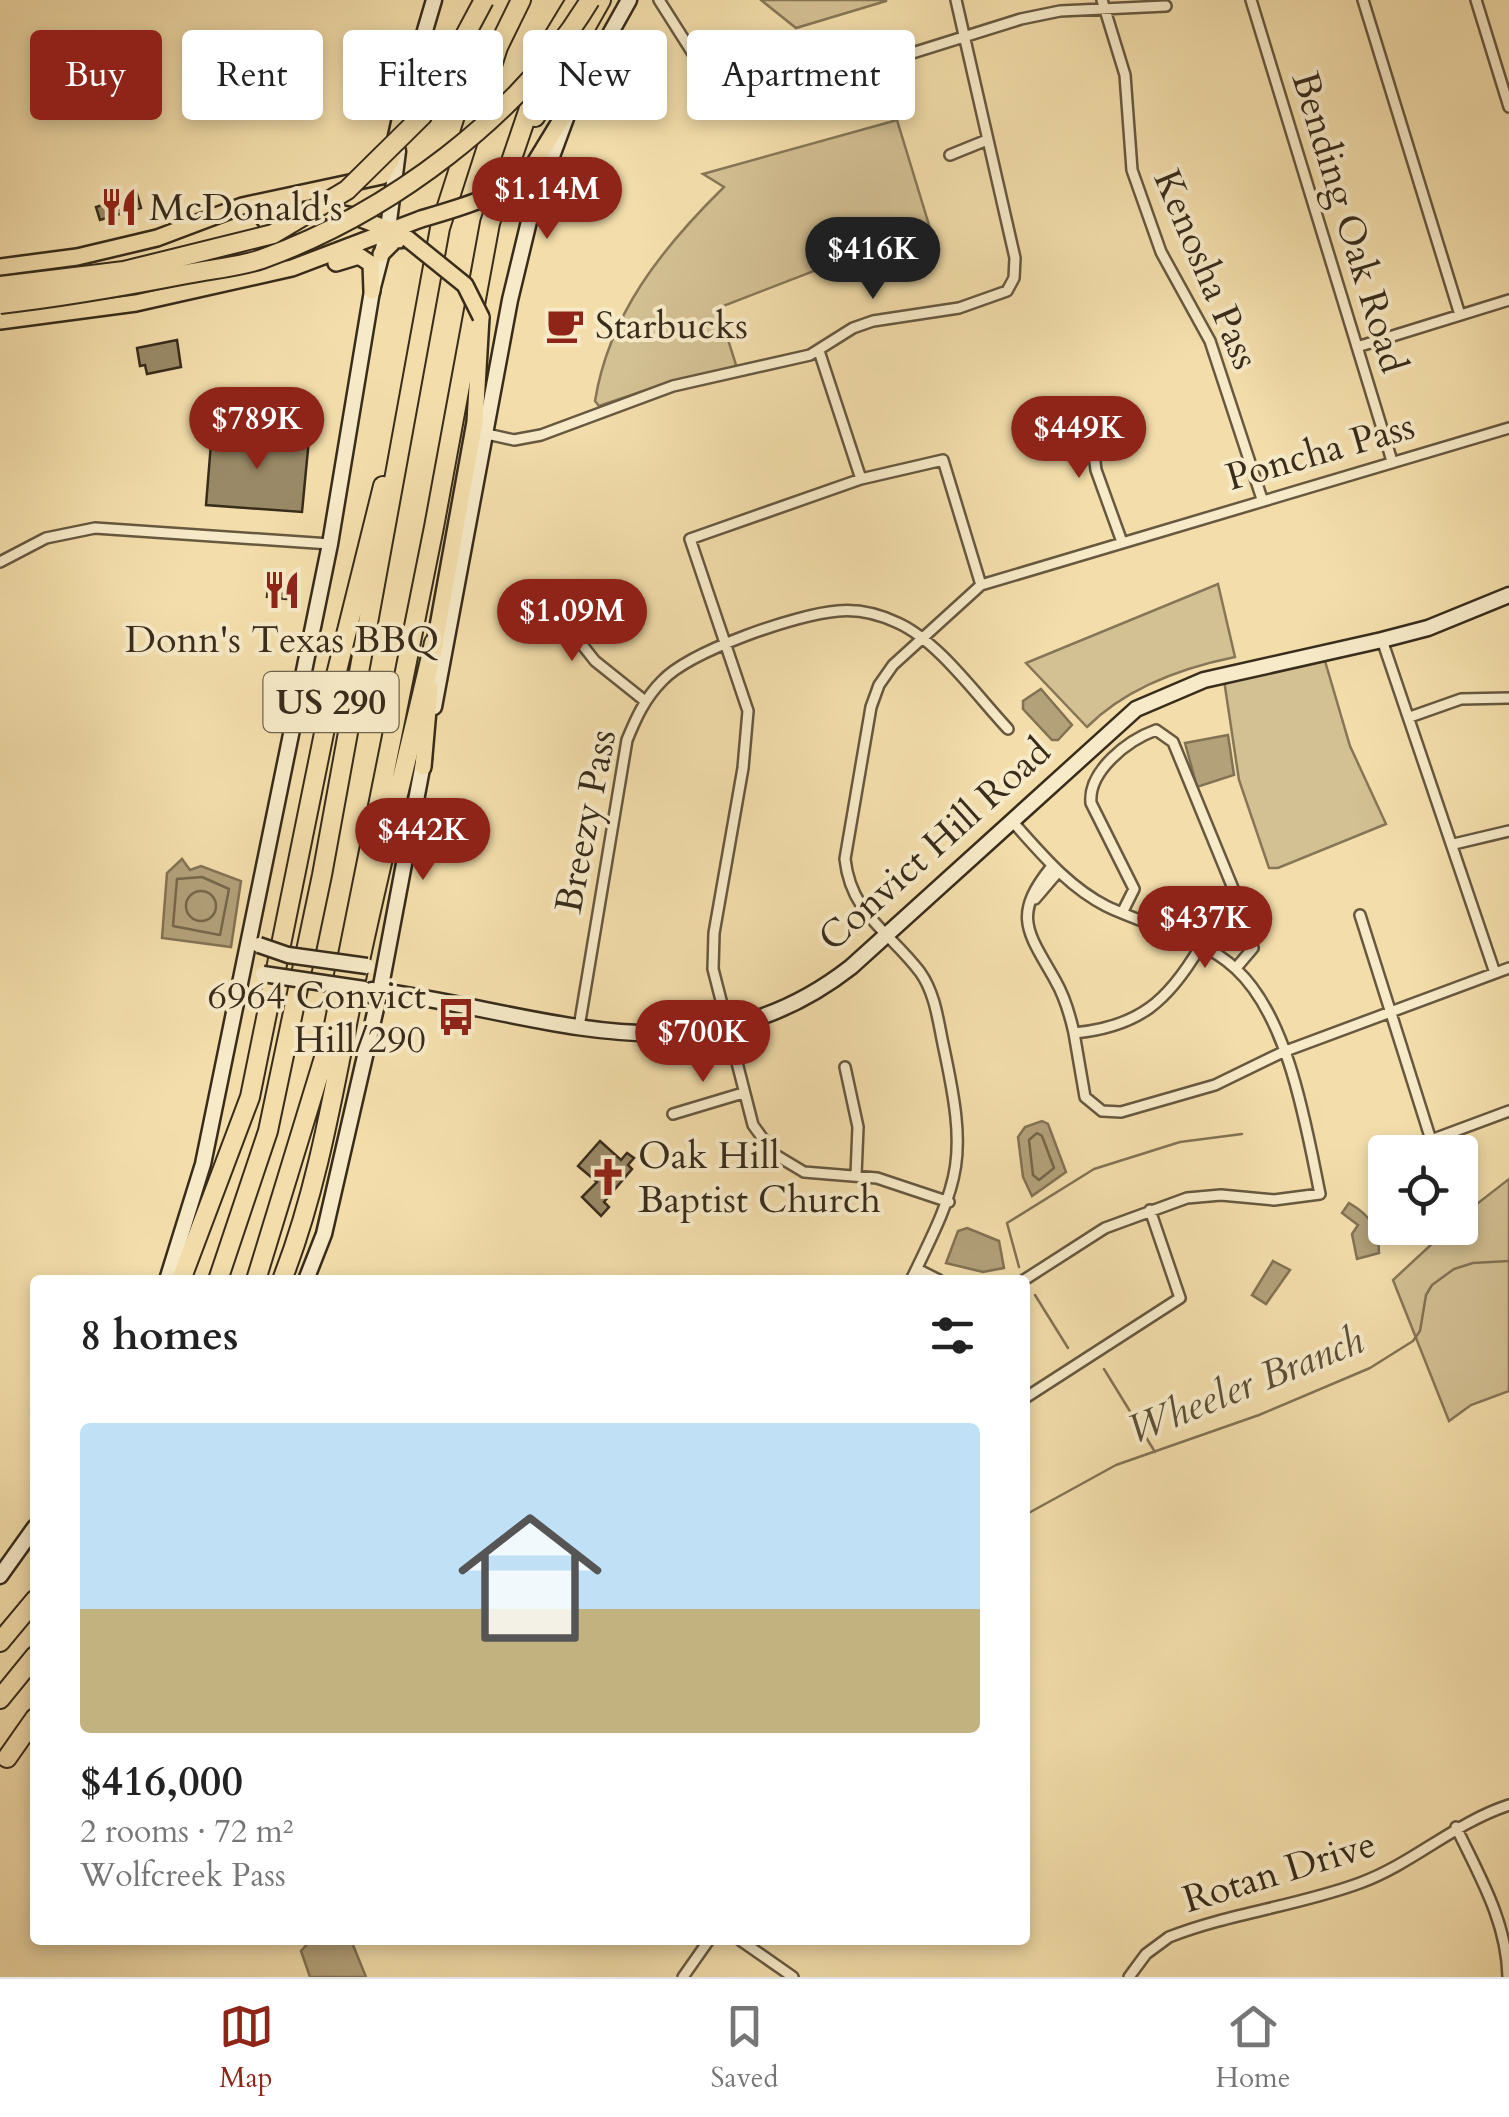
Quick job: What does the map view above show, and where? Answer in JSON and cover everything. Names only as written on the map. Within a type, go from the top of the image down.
[{"type":"highway","points":[[0,286],[102,273],[273,234],[347,190],[422,116],[484,0]]},
{"type":"highway","name":"US 290","points":[[220,1275],[268,1131],[322,876],[440,228],[498,47],[522,0]]},
{"type":"highway","name":"US 290","points":[[258,1275],[334,1025],[434,527],[490,223],[554,38],[576,0]]},
{"type":"highway","points":[[0,304],[101,290],[260,260],[327,230],[434,168],[508,101],[565,41],[590,0]]},
{"type":"highway","points":[[504,175],[601,0]]},
{"type":"highway","name":"US 290","points":[[183,1275],[250,1097],[335,679],[427,311]]},
{"type":"highway","points":[[284,1275],[297,1241],[367,979],[434,643]]},
{"type":"highway","points":[[367,979],[369,845]]},
{"type":"highway","points":[[0,1642],[30,1606]]},
{"type":"highway","points":[[0,1699],[30,1662]]},
{"type":"highway","points":[[4,1762],[30,1725]]},
{"type":"main road","points":[[425,30],[434,0]]},
{"type":"main road","points":[[612,30],[629,0]]},
{"type":"main road","points":[[136,303],[120,302],[106,293],[102,273],[114,256],[256,204],[382,176],[399,120]]},
{"type":"main road","points":[[169,1275],[203,1164],[330,544],[372,291],[388,229],[403,120]]},
{"type":"main road","points":[[292,268],[341,252],[388,229],[504,192],[530,171],[561,120]]},
{"type":"main road","points":[[308,1275],[324,1234],[367,979],[388,948],[510,300],[532,213],[566,120]]},
{"type":"main road","points":[[391,203],[398,214],[421,219]]},
{"type":"main road","points":[[256,204],[322,208],[408,239],[465,285],[480,317],[475,422],[434,643],[422,767]]},
{"type":"main road","points":[[251,277],[280,256],[283,241],[256,204]]},
{"type":"main road","points":[[0,267],[78,257],[157,238]]},
{"type":"main road","points":[[381,254],[395,240],[408,239]]},
{"type":"main road","points":[[0,321],[136,303],[359,256],[371,264],[372,291]]},
{"type":"main road","name":"Convict Hill Road","points":[[242,971],[367,979],[579,1028],[653,1037],[725,1027],[764,1015],[816,991],[886,935],[1112,726],[1156,698],[1204,680],[1382,640],[1509,596]]},
{"type":"main road","points":[[251,927],[259,945],[367,979]]},
{"type":"main road","points":[[367,979],[388,948]]},
{"type":"main road","points":[[0,1576],[30,1534]]},
{"type":"main road","points":[[4,1762],[30,1733]]},
{"type":"street","points":[[659,0],[712,80],[730,94],[748,99],[791,91],[1021,19],[1102,4],[1166,6]]},
{"type":"street","points":[[487,434],[504,439],[527,438],[673,386],[818,351],[853,328],[873,321],[959,308],[1007,291],[1014,278],[1015,258],[956,0]]},
{"type":"street","name":"Bending Oak Road","points":[[1251,0],[1392,461]]},
{"type":"street","points":[[1364,0],[1460,315]]},
{"type":"street","points":[[1476,0],[1509,108]]},
{"type":"street","name":"Kenosha Pass","points":[[1102,4],[1125,75],[1132,170],[1161,252],[1210,342],[1262,500]]},
{"type":"street","points":[[950,155],[987,140]]},
{"type":"street","points":[[1357,347],[1509,300]]},
{"type":"street","points":[[818,351],[861,480]]},
{"type":"street","name":"Poncha Pass","points":[[914,1275],[956,1181],[960,1132],[933,998],[922,975],[856,902],[845,859],[871,707],[879,685],[893,665],[980,585],[1509,428]]},
{"type":"street","points":[[1092,439],[1096,470],[1122,542]]},
{"type":"street","points":[[949,1202],[886,1180],[804,1172],[781,1160],[757,1132],[743,1094],[713,969],[714,934],[749,726],[744,694],[690,539],[861,480],[943,460],[980,585]]},
{"type":"street","points":[[0,562],[46,538],[95,528],[330,544]]},
{"type":"street","points":[[537,588],[596,661],[645,701]]},
{"type":"street","name":"Breezy Pass","points":[[579,1028],[627,740],[645,701],[684,663],[727,644],[836,611],[872,613],[921,637],[1008,729]]},
{"type":"street","points":[[1382,640],[1495,973]]},
{"type":"street","points":[[1410,717],[1461,699],[1509,698]]},
{"type":"street","points":[[1122,913],[1134,889],[1090,803],[1090,788],[1119,754],[1156,730],[1172,742],[1246,920],[1253,948],[1236,968]]},
{"type":"street","points":[[1010,820],[1055,869],[1084,893],[1236,968],[1261,999],[1283,1052],[1305,1123],[1320,1194],[1266,1200],[1211,1195],[1150,1210],[1105,1228],[1030,1276]]},
{"type":"street","points":[[1454,844],[1509,831]]},
{"type":"street","points":[[1055,869],[1032,900],[1026,916],[1027,931],[1056,982],[1074,1034],[1085,1097],[1110,1113],[1215,1085],[1283,1052],[1509,968]]},
{"type":"street","points":[[1360,915],[1432,1140],[1509,1111]]},
{"type":"street","points":[[1074,1034],[1114,1026],[1160,1002],[1179,983],[1200,947]]},
{"type":"street","points":[[845,1067],[858,1127],[856,1175]]},
{"type":"street","points":[[674,1114],[743,1094]]},
{"type":"street","points":[[1030,1395],[1180,1298],[1150,1210]]},
{"type":"street","points":[[917,1269],[929,1275]]},
{"type":"street","name":"Rotan Drive","points":[[1129,1977],[1146,1954],[1168,1937],[1360,1883],[1396,1867],[1456,1827],[1509,1805]]},
{"type":"street","points":[[1456,1827],[1486,1883],[1507,1956],[1508,1977]]},
{"type":"street","points":[[683,1977],[706,1945]]},
{"type":"street","points":[[747,1945],[793,1977]]},
{"type":"shaded area","points":[[761,0],[886,0],[886,1],[796,28]]},
{"type":"shaded area","points":[[897,120],[933,238],[845,259],[718,308],[737,368],[667,383],[599,406],[595,401],[602,369],[626,311],[660,259],[724,187],[703,174]]},
{"type":"shaded area","points":[[1218,584],[1235,657],[1155,681],[1119,701],[1087,727],[1026,663]]},
{"type":"shaded area","points":[[1325,661],[1350,746],[1386,824],[1278,868],[1269,868],[1239,780],[1224,680]]},
{"type":"shaded area","points":[[1509,1179],[1509,1391],[1471,1405],[1449,1421],[1393,1280],[1431,1245],[1478,1245],[1478,1203]]},
{"type":"water","points":[[1041,689],[1072,725],[1058,740],[1052,740],[1023,709],[1023,701]]},
{"type":"water","points":[[1228,735],[1234,775],[1197,787],[1185,743]]},
{"type":"water","points":[[182,859],[190,870],[201,866],[241,881],[231,947],[162,938],[167,873]]},
{"type":"water","points":[[1042,1121],[1048,1124],[1066,1172],[1032,1196],[1023,1177],[1018,1137],[1025,1127]]},
{"type":"water","points":[[1349,1203],[1363,1212],[1368,1218],[1368,1245],[1378,1245],[1379,1253],[1357,1259],[1352,1234],[1358,1225],[1342,1213]]},
{"type":"water","points":[[967,1228],[999,1241],[1004,1268],[983,1272],[946,1263],[958,1231]]},
{"type":"water","points":[[1273,1261],[1290,1270],[1266,1304],[1252,1295]]},
{"type":"water","points":[[306,1945],[353,1945],[366,1977],[310,1977],[301,1951]]},
{"type":"building","name":"McDonald's","points":[[137,194],[141,208],[100,220],[96,207]]},
{"type":"building","points":[[177,340],[181,367],[147,374],[145,365],[140,366],[137,348]]},
{"type":"building","points":[[212,431],[309,439],[302,512],[206,505]]},
{"type":"building","name":"Donn's Texas BBQ","points":[[269,580],[297,583],[295,600],[267,597]]},
{"type":"building","name":"Oak Hill Baptist Church","points":[[600,1141],[621,1160],[627,1153],[634,1158],[628,1165],[632,1169],[604,1202],[609,1207],[601,1216],[582,1197],[597,1182],[578,1166]]},
{"type":"waterway","points":[[1019,1267],[1007,1223],[1094,1169],[1180,1142],[1242,1134]]},
{"type":"waterway","name":"Wheeler Branch","points":[[1030,1512],[1116,1465],[1259,1415],[1370,1368],[1413,1341],[1420,1331],[1426,1295],[1432,1285],[1454,1269],[1473,1263],[1509,1261]]},
{"type":"waterway","points":[[1035,1295],[1068,1348]]},
{"type":"waterway","points":[[1104,1369],[1155,1452]]},
{"type":"place","name":"McDonald's","points":[[119,207]]},
{"type":"place","name":"Starbucks","points":[[565,325]]},
{"type":"place","name":"Donn's Texas BBQ","points":[[282,590]]},
{"type":"place","name":"6964 Convict Hill/290","points":[[456,1017]]},
{"type":"place","name":"Oak Hill Baptist Church","points":[[608,1177]]}]
